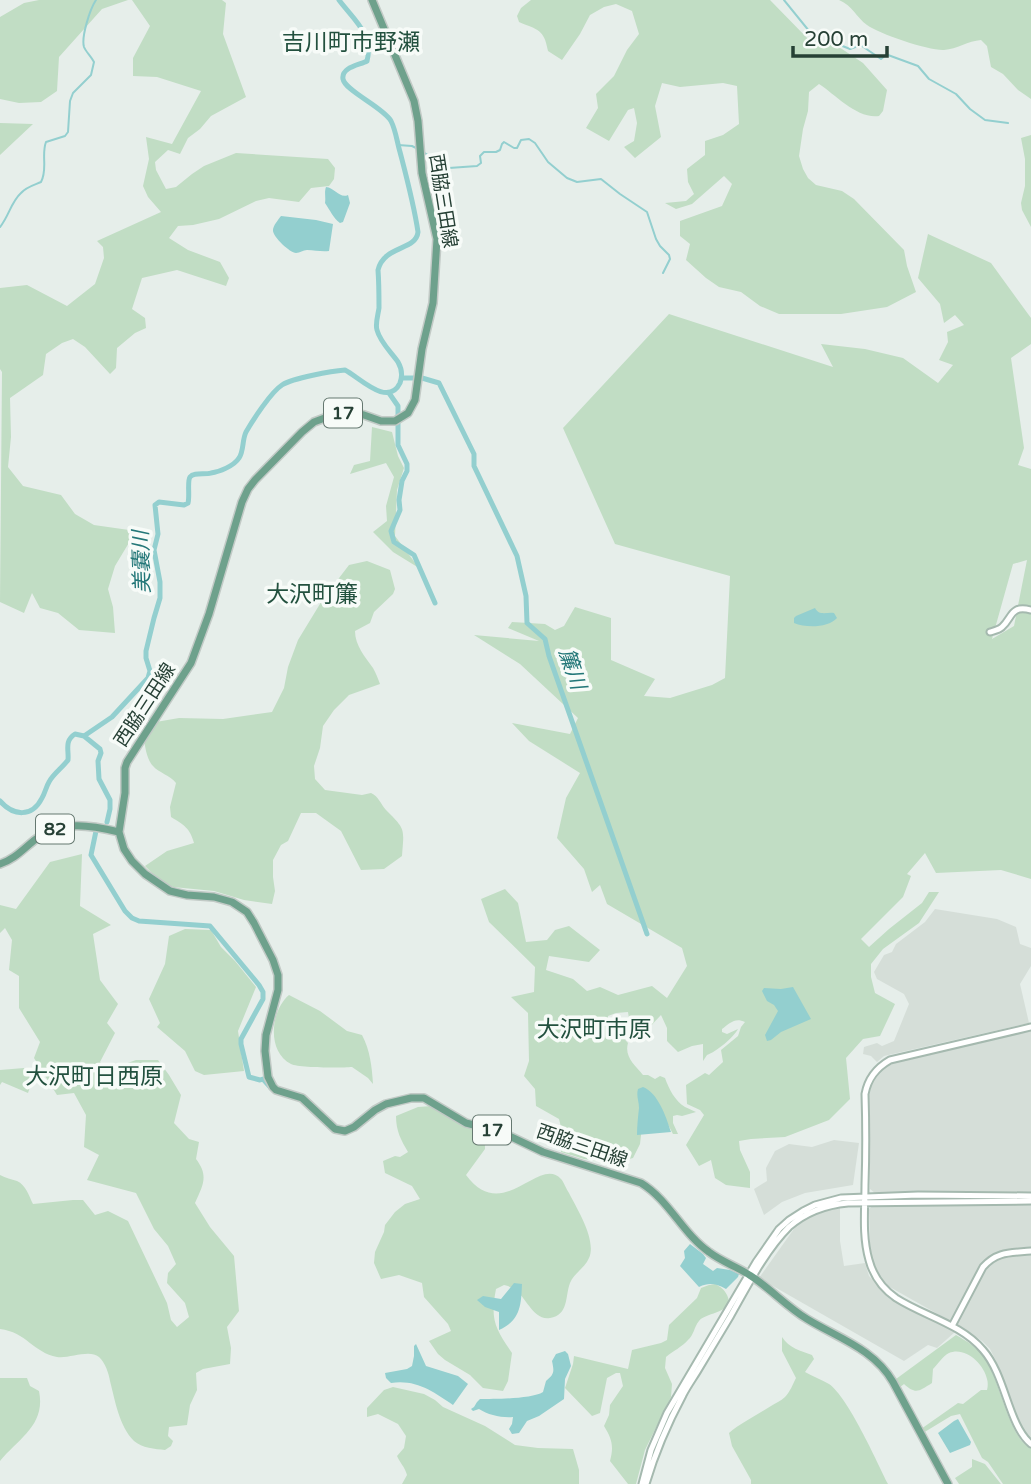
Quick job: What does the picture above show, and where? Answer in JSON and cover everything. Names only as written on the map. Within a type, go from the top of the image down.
[{"type":"main road","name":"西脇三田線","points":[[372,0],[414,100],[420,163],[437,239],[433,303],[423,340],[415,400],[411,410],[395,421],[381,421],[346,412],[314,422],[248,489],[191,663],[127,762],[119,832],[124,849],[132,861],[158,884],[176,893],[207,895],[232,902],[244,909],[254,923],[273,960],[278,978],[278,990],[265,1042],[268,1077],[276,1090],[302,1098],[335,1129],[345,1131],[386,1104],[424,1098],[466,1124],[501,1132],[544,1152],[635,1181],[652,1191],[707,1251],[751,1276],[799,1314],[855,1346],[883,1367],[947,1484]]},
{"type":"main road","name":"82","points":[[0,864],[17,856],[44,834],[61,827],[87,825],[119,832]]},
{"type":"street","points":[[990,632],[1002,627],[1018,609],[1031,610]]},
{"type":"street","points":[[1031,1027],[890,1060],[878,1067],[870,1078],[865,1094],[865,1199],[867,1251],[871,1268],[889,1292],[952,1326],[978,1344],[991,1359],[1003,1383],[1019,1431],[1031,1444]]},
{"type":"street","points":[[644,1484],[650,1450],[667,1413],[779,1229],[789,1220],[828,1200],[918,1195],[1031,1199]]},
{"type":"street","points":[[952,1326],[989,1260],[1000,1254],[1031,1251]]},
{"type":"shaded area","points":[[935,909],[997,919],[1016,927],[1020,944],[1031,948],[1031,966],[1020,984],[1029,1023],[884,1056],[877,1062],[871,1056],[863,1054],[864,1047],[877,1043],[882,1046],[894,1041],[909,1004],[904,994],[877,979],[874,972],[884,955],[892,952],[896,944],[925,922]]},
{"type":"shaded area","points":[[1031,1031],[1031,1192],[875,1193],[870,1189],[869,1093],[873,1079],[879,1072],[893,1063]]},
{"type":"shaded area","points":[[834,1140],[859,1143],[853,1185],[805,1193],[782,1202],[764,1215],[754,1189],[767,1181],[766,1168],[775,1151],[789,1144],[812,1147]]},
{"type":"shaded area","points":[[875,1204],[1031,1205],[1031,1249],[1005,1251],[988,1258],[950,1321],[888,1286],[879,1275],[870,1248],[869,1209]]},
{"type":"shaded area","points":[[840,1208],[840,1241],[844,1266],[865,1263],[869,1276],[890,1299],[955,1332],[937,1348],[928,1345],[904,1361],[759,1278],[796,1226],[813,1213]]},
{"type":"shaded area","points":[[1031,1253],[1031,1440],[1021,1429],[990,1349],[957,1324],[987,1265],[1005,1256]]},
{"type":"green space","points":[[39,0],[128,0],[102,9],[59,57],[57,91],[41,102],[19,103],[0,99],[0,17],[24,3]]},
{"type":"green space","points":[[132,0],[222,0],[226,3],[223,34],[246,97],[211,116],[188,138],[180,154],[168,150],[155,162],[166,189],[176,187],[204,166],[236,153],[328,159],[335,168],[334,179],[329,186],[311,188],[299,202],[269,198],[256,201],[219,219],[178,226],[169,238],[188,250],[220,262],[229,278],[226,286],[177,270],[142,278],[132,309],[145,318],[146,328],[135,333],[117,348],[116,368],[110,374],[85,347],[73,339],[46,354],[43,375],[10,398],[11,437],[8,467],[23,486],[61,495],[75,514],[94,525],[136,531],[115,566],[108,589],[113,607],[115,633],[79,630],[58,613],[40,608],[32,593],[24,613],[0,602],[0,288],[27,285],[67,306],[95,284],[104,258],[103,247],[97,241],[161,212],[148,197],[143,186],[149,159],[146,137],[172,144],[201,91],[157,77],[133,76],[133,58],[150,26]]},
{"type":"green space","points":[[531,0],[770,0],[812,43],[834,45],[863,63],[887,90],[883,111],[879,116],[863,114],[819,84],[809,92],[799,156],[808,178],[816,185],[842,191],[854,199],[904,250],[916,292],[887,307],[841,314],[779,314],[760,306],[741,292],[719,287],[706,278],[686,260],[690,244],[680,236],[680,221],[722,206],[732,184],[724,176],[692,204],[676,209],[665,203],[686,201],[694,194],[688,182],[687,169],[705,155],[705,141],[723,135],[739,124],[737,86],[723,83],[680,87],[662,83],[655,106],[661,137],[635,158],[624,147],[634,141],[637,123],[634,108],[628,110],[609,141],[586,128],[598,108],[596,94],[614,76],[627,50],[639,34],[632,11],[616,4],[590,15],[562,60],[548,51],[539,31],[519,22],[517,16],[521,8]]},
{"type":"green space","points":[[839,0],[1031,0],[1031,99],[991,67],[987,46],[981,40],[944,50],[917,45],[873,29]]},
{"type":"green space","points":[[0,123],[33,124],[0,155]]},
{"type":"green space","points":[[1031,135],[1031,227],[1021,203],[1025,186],[1025,159],[1021,138]]},
{"type":"green space","points":[[928,234],[991,263],[1031,318],[1031,344],[1011,358],[1024,448],[1018,465],[1031,469],[1031,879],[1001,870],[936,873],[925,853],[907,874],[911,876],[903,897],[861,939],[869,947],[922,903],[929,892],[939,892],[919,923],[883,949],[871,964],[875,993],[895,1004],[880,1036],[863,1039],[846,1058],[850,1099],[829,1120],[785,1137],[739,1141],[750,1172],[750,1188],[726,1185],[715,1178],[711,1160],[699,1166],[686,1145],[704,1115],[687,1104],[686,1085],[705,1073],[709,1075],[723,1062],[721,1050],[738,1036],[745,1022],[738,1020],[722,1029],[722,1032],[727,1034],[738,1029],[703,1061],[703,1044],[678,1052],[667,1041],[667,1028],[661,1015],[646,1031],[636,1037],[631,1031],[628,1012],[608,1016],[608,1023],[628,1043],[629,1057],[643,1075],[655,1079],[660,1076],[665,1078],[678,1101],[696,1112],[673,1116],[678,1134],[673,1134],[653,1096],[643,1118],[640,1144],[633,1158],[613,1163],[561,1152],[563,1135],[559,1119],[536,1106],[535,1089],[524,1076],[529,1061],[528,1013],[511,997],[534,992],[535,967],[489,922],[481,899],[505,889],[518,903],[526,942],[547,940],[555,930],[569,926],[600,950],[589,962],[549,956],[546,970],[573,979],[587,991],[600,987],[618,995],[652,986],[667,998],[687,966],[682,948],[607,904],[600,885],[592,892],[584,869],[557,838],[566,798],[580,773],[529,741],[512,723],[570,734],[578,718],[520,664],[474,635],[539,641],[508,628],[512,622],[545,624],[555,630],[564,626],[575,607],[611,618],[611,660],[655,679],[644,696],[670,698],[712,685],[725,678],[730,576],[615,544],[563,428],[669,314],[833,367],[821,344],[865,349],[903,358],[938,383],[953,365],[939,360],[948,342],[947,332],[964,325],[955,315],[944,323],[940,304],[918,278]],"holes":[[[1027,560],[1014,626],[992,639],[1013,564]]]},
{"type":"green space","points":[[372,427],[392,432],[404,468],[397,490],[395,536],[419,568],[393,552],[373,532],[387,521],[386,506],[394,477],[386,463],[350,474],[354,465],[370,461]]},
{"type":"green space","points":[[367,561],[390,570],[395,589],[374,612],[370,623],[355,631],[359,646],[380,684],[349,695],[323,726],[314,766],[315,779],[325,790],[362,795],[371,793],[376,796],[402,830],[402,856],[384,869],[361,870],[341,831],[316,813],[301,813],[288,841],[281,845],[273,860],[275,891],[272,904],[244,900],[214,891],[173,887],[159,880],[145,866],[167,851],[194,843],[186,827],[171,817],[170,807],[176,783],[151,763],[144,739],[156,722],[179,718],[223,719],[272,712],[284,688],[298,640],[323,599],[349,565]]},
{"type":"green space","points":[[82,854],[80,906],[111,925],[93,934],[100,980],[118,1004],[107,1023],[115,1033],[100,1062],[108,1070],[136,1060],[158,1060],[169,1075],[181,1095],[174,1123],[189,1139],[199,1142],[196,1159],[204,1176],[195,1203],[210,1227],[234,1256],[239,1311],[227,1327],[231,1348],[230,1364],[196,1373],[197,1390],[190,1405],[187,1425],[169,1427],[168,1436],[173,1441],[165,1450],[141,1445],[129,1435],[118,1412],[106,1368],[99,1357],[90,1354],[62,1357],[49,1355],[17,1334],[0,1329],[0,1175],[23,1185],[33,1204],[83,1200],[95,1215],[108,1211],[128,1221],[167,1303],[171,1320],[177,1327],[189,1317],[185,1303],[167,1283],[168,1273],[176,1264],[136,1193],[87,1180],[99,1155],[84,1147],[86,1115],[74,1093],[57,1095],[34,1058],[40,1042],[19,1008],[19,976],[9,970],[12,940],[5,928],[0,933],[0,905],[16,909],[50,862]]},
{"type":"green space","points":[[185,929],[211,930],[221,947],[256,987],[238,1031],[244,1071],[204,1075],[195,1071],[185,1051],[157,1027],[160,1023],[149,999],[165,964],[169,936]]},
{"type":"green space","points":[[289,995],[320,1011],[347,1031],[362,1035],[370,1059],[373,1084],[352,1067],[302,1066],[291,1064],[283,1058],[278,1050],[274,1030],[278,1010]]},
{"type":"green space","points":[[24,1068],[32,1081],[28,1093],[2,1082],[0,1085],[0,1070]]},
{"type":"green space","points":[[432,1106],[467,1124],[483,1137],[485,1149],[466,1175],[480,1189],[493,1193],[507,1192],[542,1175],[552,1174],[563,1182],[581,1216],[590,1242],[589,1258],[572,1279],[563,1309],[556,1316],[539,1316],[511,1287],[504,1285],[496,1289],[495,1323],[512,1353],[508,1381],[503,1391],[483,1388],[470,1375],[438,1354],[429,1341],[451,1331],[424,1297],[422,1283],[399,1275],[381,1279],[374,1263],[385,1225],[405,1204],[420,1199],[412,1186],[385,1173],[383,1161],[408,1152],[399,1135],[396,1116],[418,1107]]},
{"type":"green space","points":[[715,1284],[722,1288],[729,1301],[724,1309],[699,1321],[690,1338],[666,1357],[665,1368],[672,1384],[671,1397],[645,1450],[636,1484],[628,1484],[610,1461],[611,1443],[604,1426],[610,1405],[623,1386],[620,1373],[607,1378],[600,1413],[592,1416],[565,1388],[574,1356],[628,1369],[632,1350],[667,1340],[669,1325],[697,1298],[701,1288]]},
{"type":"green space","points":[[956,1335],[983,1356],[1011,1423],[1024,1443],[1031,1448],[1031,1484],[1003,1484],[988,1462],[982,1458],[960,1414],[951,1416],[923,1433],[921,1429],[958,1403],[963,1404],[981,1390],[987,1390],[985,1373],[973,1358],[961,1352],[949,1353],[933,1369],[932,1383],[918,1391],[904,1384],[899,1388],[896,1379]]},
{"type":"green space","points":[[782,1337],[792,1346],[812,1355],[814,1359],[805,1372],[837,1391],[862,1431],[888,1484],[751,1484],[732,1446],[729,1433],[782,1400],[790,1390],[796,1378],[782,1351]]},
{"type":"green space","points":[[0,1378],[27,1378],[30,1386],[39,1391],[40,1403],[35,1422],[0,1461]]},
{"type":"green space","points":[[393,1387],[424,1394],[515,1445],[573,1449],[579,1470],[579,1484],[402,1484],[407,1475],[397,1456],[404,1448],[406,1436],[398,1424],[378,1414],[367,1417],[367,1408],[384,1390]]},
{"type":"green space","points":[[972,1459],[985,1464],[1001,1484],[959,1484],[955,1478],[972,1467]]},
{"type":"water","points":[[326,187],[342,196],[348,195],[350,203],[343,222],[335,219],[325,203]]},
{"type":"water","points":[[281,216],[333,224],[329,251],[307,250],[296,253],[290,250],[273,233]]},
{"type":"water","points":[[815,608],[821,613],[834,613],[837,618],[828,624],[817,626],[794,623],[796,616]]},
{"type":"water","points":[[793,987],[811,1019],[767,1041],[765,1035],[778,1011],[767,1001],[762,991],[764,988]]},
{"type":"water","points":[[643,1087],[657,1100],[671,1132],[637,1135],[637,1092]]},
{"type":"water","points":[[690,1244],[703,1254],[706,1258],[703,1264],[713,1271],[717,1268],[730,1270],[739,1274],[738,1277],[726,1289],[713,1284],[699,1287],[680,1266],[685,1258],[684,1251]]},
{"type":"water","points":[[514,1283],[522,1284],[518,1311],[512,1322],[499,1330],[499,1312],[485,1307],[477,1300],[483,1296],[501,1299]]},
{"type":"water","points":[[416,1344],[426,1366],[458,1376],[468,1384],[453,1405],[417,1385],[391,1383],[386,1378],[385,1373],[412,1366]]},
{"type":"water","points":[[565,1351],[571,1366],[565,1379],[564,1399],[527,1421],[519,1433],[512,1434],[509,1429],[513,1417],[471,1409],[480,1399],[522,1397],[543,1392],[546,1381],[553,1372],[552,1361],[556,1354]]},
{"type":"water","points":[[958,1419],[971,1442],[970,1445],[950,1453],[938,1433]]},
{"type":"waterway","points":[[0,227],[25,189],[41,182],[46,142],[65,136],[68,132],[70,101],[73,93],[91,75],[94,62],[83,42],[96,0]]},
{"type":"waterway","name":"美嚢川","points":[[0,801],[16,812],[33,809],[51,779],[68,760],[68,743],[72,737],[75,734],[84,736],[112,717],[148,678],[150,671],[146,651],[160,598],[154,550],[158,534],[155,505],[159,502],[184,505],[188,503],[190,477],[218,471],[237,461],[242,452],[246,432],[268,400],[287,382],[345,370],[381,392],[395,390],[400,383],[402,375],[399,365],[376,328],[379,308],[378,270],[386,256],[412,242],[418,232],[408,182],[391,121],[350,89],[343,79],[348,69],[367,61],[368,43],[361,28],[339,0]]},
{"type":"waterway","points":[[784,0],[818,42],[835,43],[850,49],[862,46],[881,59],[888,55],[918,66],[929,79],[956,94],[985,120],[1008,123]]},
{"type":"waterway","points":[[423,152],[449,168],[477,166],[481,163],[480,156],[484,152],[496,152],[504,142],[517,148],[521,140],[529,139],[548,162],[567,178],[577,182],[601,179],[647,212],[656,239],[669,255],[670,259],[663,273]]},
{"type":"waterway","points":[[398,145],[418,149]]},
{"type":"waterway","name":"簾川","points":[[402,378],[422,378],[439,383],[474,454],[474,466],[517,556],[526,596],[527,623],[545,639],[647,934]]},
{"type":"waterway","points":[[389,393],[398,406],[398,445],[407,464],[399,500],[400,510],[391,531],[394,542],[414,555],[435,603]]},
{"type":"waterway","points":[[84,736],[100,749],[99,779],[110,800],[107,822]]},
{"type":"waterway","points":[[96,831],[91,855],[132,918],[139,921],[210,926],[259,985],[263,999],[241,1039],[241,1044],[249,1077],[263,1079],[271,1088]]},
{"type":"district","name":"吉川町市野瀬","points":[[351,43]]},
{"type":"district","name":"大沢町簾","points":[[312,595]]},
{"type":"district","name":"大沢町市原","points":[[594,1030]]},
{"type":"district","name":"大沢町日西原","points":[[94,1077]]}]
